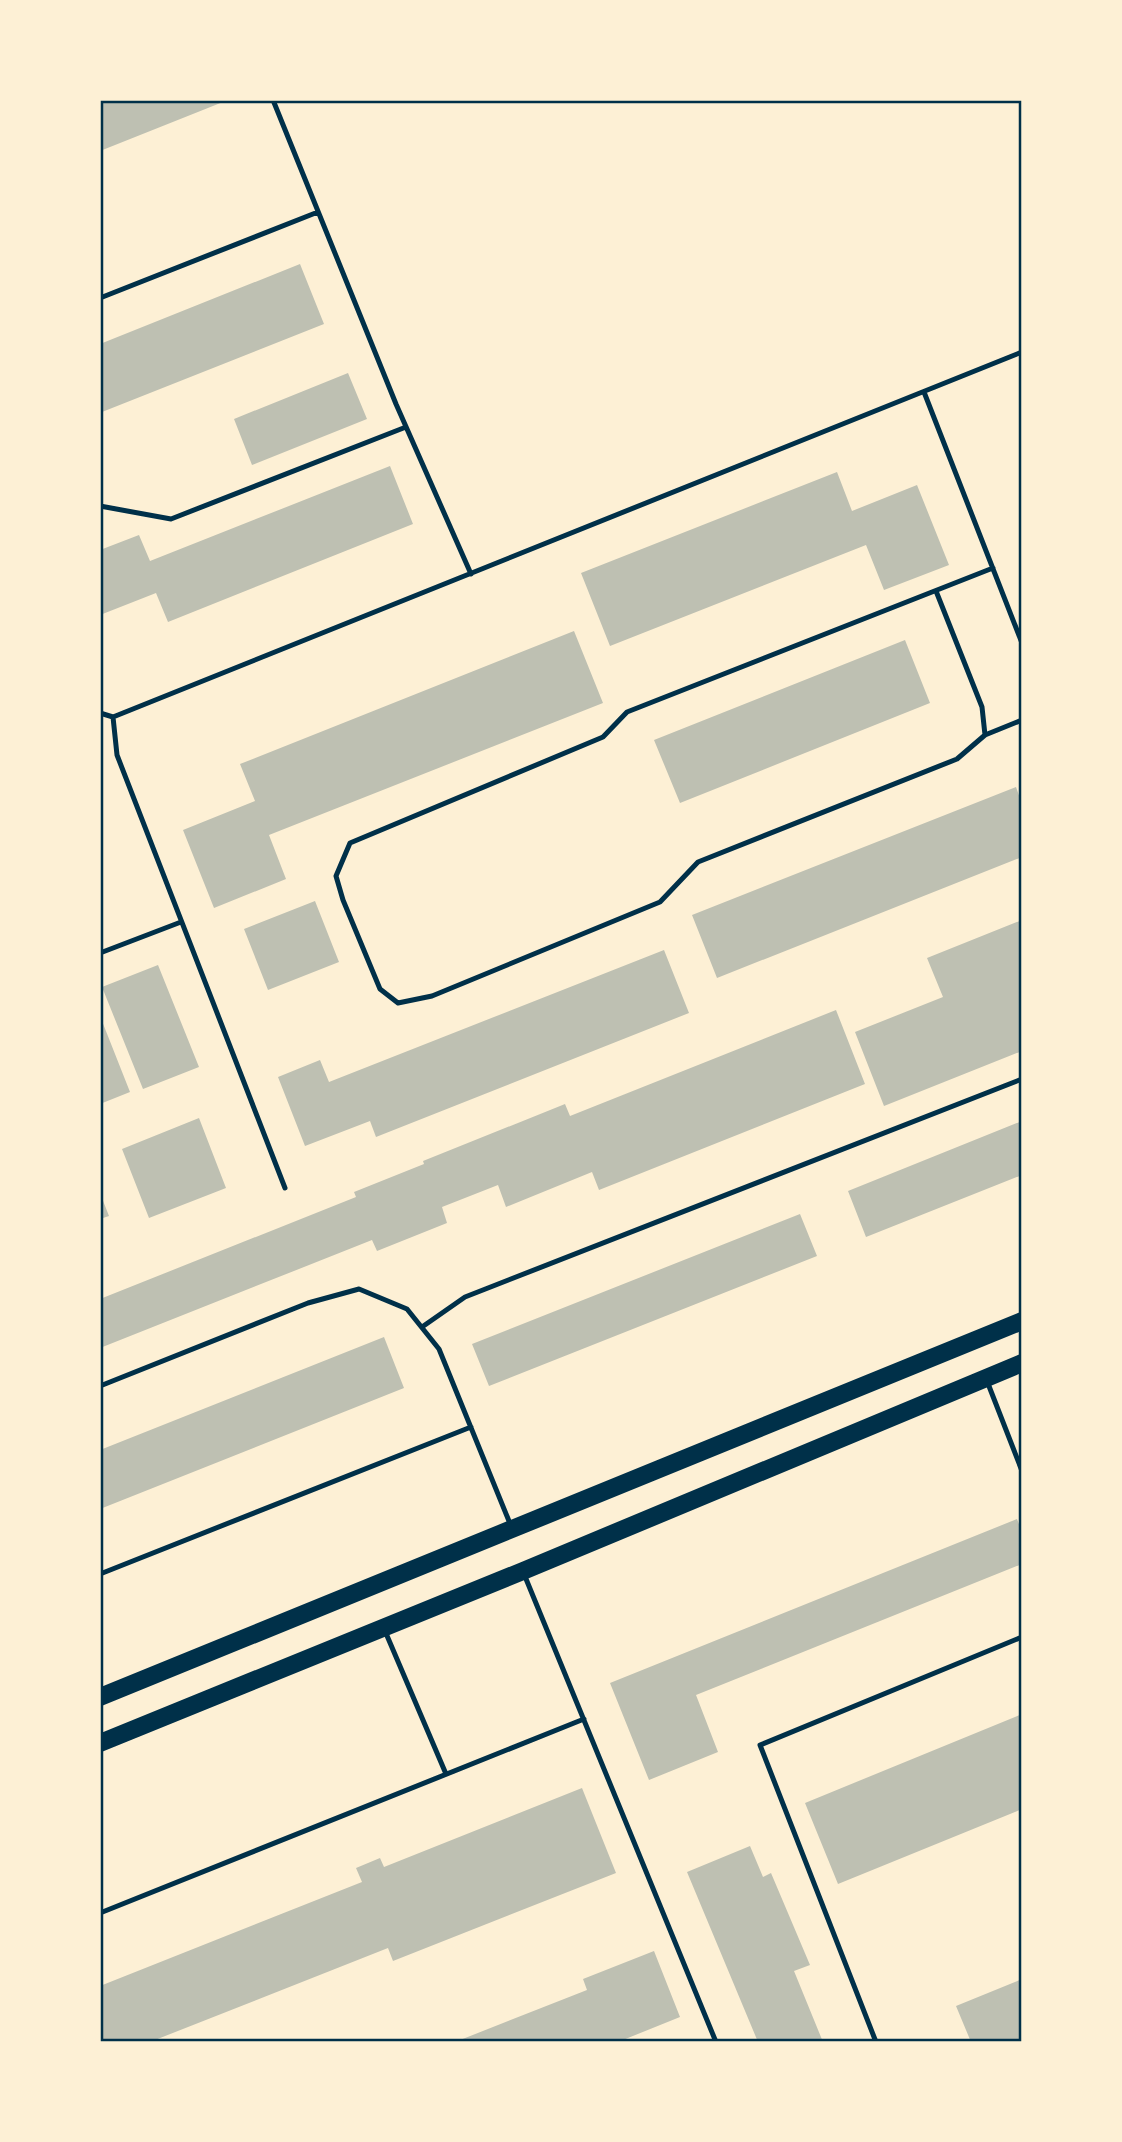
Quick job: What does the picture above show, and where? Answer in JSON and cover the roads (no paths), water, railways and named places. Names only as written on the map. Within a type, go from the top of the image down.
[{"type":"main road","points":[[100,1697],[1022,1321]]},
{"type":"main road","points":[[100,1742],[523,1571],[1022,1363]]},
{"type":"lane","points":[[273,100],[406,427],[471,574]]},
{"type":"lane","points":[[100,298],[318,212]]},
{"type":"lane","points":[[100,713],[113,718],[1022,352]]},
{"type":"lane","points":[[924,392],[1022,643]]},
{"type":"lane","points":[[100,506],[171,520],[406,427]]},
{"type":"lane","points":[[993,568],[626,712],[603,737],[350,843],[336,876],[343,900],[380,989],[398,1003],[432,996],[660,902],[698,862],[957,759],[985,735],[1022,720]]},
{"type":"lane","points":[[936,591],[982,707],[985,735]]},
{"type":"lane","points":[[113,718],[117,755],[285,1188]]},
{"type":"lane","points":[[100,953],[181,922]]},
{"type":"lane","points":[[422,1327],[465,1297],[1022,1079]]},
{"type":"lane","points":[[100,1386],[308,1303],[359,1289],[407,1309],[439,1349],[512,1529]]},
{"type":"lane","points":[[986,1378],[1022,1471]]},
{"type":"lane","points":[[100,1573],[471,1427]]},
{"type":"lane","points":[[523,1571],[716,2042]]},
{"type":"lane","points":[[384,1628],[446,1774]]},
{"type":"lane","points":[[876,2042],[760,1745],[1022,1637]]},
{"type":"lane","points":[[100,1913],[584,1719]]}]
